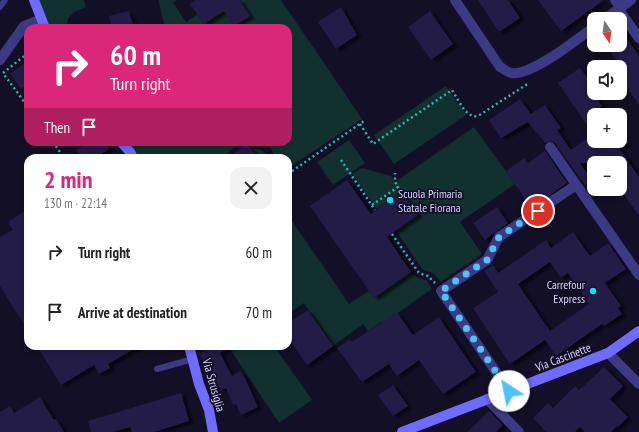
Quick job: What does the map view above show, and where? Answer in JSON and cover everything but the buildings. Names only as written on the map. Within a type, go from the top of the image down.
[{"type":"main road","points":[[34,0],[43,23]]},
{"type":"main road","name":"Via Cascinette","points":[[402,432],[608,353],[639,331]]},
{"type":"main road","name":"Via Strusiglia","points":[[190,350],[199,384],[209,410],[213,432]]},
{"type":"street","points":[[455,0],[500,67],[511,72],[521,72],[533,68],[587,32]]},
{"type":"street","points":[[632,0],[618,6],[639,38]]},
{"type":"street","points":[[0,60],[24,26]]},
{"type":"street","points":[[550,147],[639,275]]},
{"type":"street","points":[[509,391],[441,291],[487,260],[499,237],[576,185]]},
{"type":"street","points":[[608,353],[639,384]]},
{"type":"street","points":[[487,399],[519,432]]},
{"type":"lane","points":[[0,8],[5,0]]},
{"type":"lane","points":[[157,369],[193,359]]},
{"type":"path","points":[[24,56],[3,73],[24,102]]},
{"type":"path","points":[[360,124],[373,144],[452,90],[469,114],[475,117],[532,80]]},
{"type":"path","points":[[292,171],[364,121]]},
{"type":"path","points":[[340,160],[375,210]]},
{"type":"path","points":[[372,205],[398,187],[395,182],[395,173]]},
{"type":"path","points":[[392,234],[419,273],[428,276],[436,285]]},
{"type":"green space","points":[[38,0],[84,0],[86,7],[75,12],[68,18],[67,24],[47,24]]},
{"type":"green space","points":[[158,0],[177,0],[173,3],[186,22],[198,14],[204,24],[164,24]]},
{"type":"green space","points":[[241,0],[281,0],[362,119],[292,165],[292,154],[274,154],[269,146],[292,146],[292,24],[237,24],[249,16],[240,1]]},
{"type":"green space","points":[[224,11],[233,24],[204,24]]},
{"type":"green space","points":[[446,86],[466,115],[394,164],[374,135]]},
{"type":"green space","points":[[474,127],[515,184],[460,222],[482,254],[441,282],[433,273],[423,270],[396,231],[418,215],[402,192],[377,209],[352,174],[362,168],[391,176],[395,182]]},
{"type":"green space","points":[[349,140],[365,163],[333,185],[317,162]]},
{"type":"green space","points":[[131,146],[236,146],[226,154],[136,154]]},
{"type":"green space","points":[[252,150],[262,150],[266,154],[256,154]]},
{"type":"green space","points":[[292,221],[349,304],[369,291],[374,298],[411,272],[418,278],[426,280],[432,289],[383,323],[381,322],[368,331],[363,324],[333,346],[304,303],[292,311]]},
{"type":"green space","points":[[231,350],[277,350],[312,400],[279,423]]},
{"type":"place","name":"Scuola Primaria Statale Fiorana","points":[[390,200]]},
{"type":"place","name":"Carrefour Express","points":[[593,291]]},
{"type":"route","points":[[509,391],[441,291],[487,260],[499,237],[538,211]]}]
